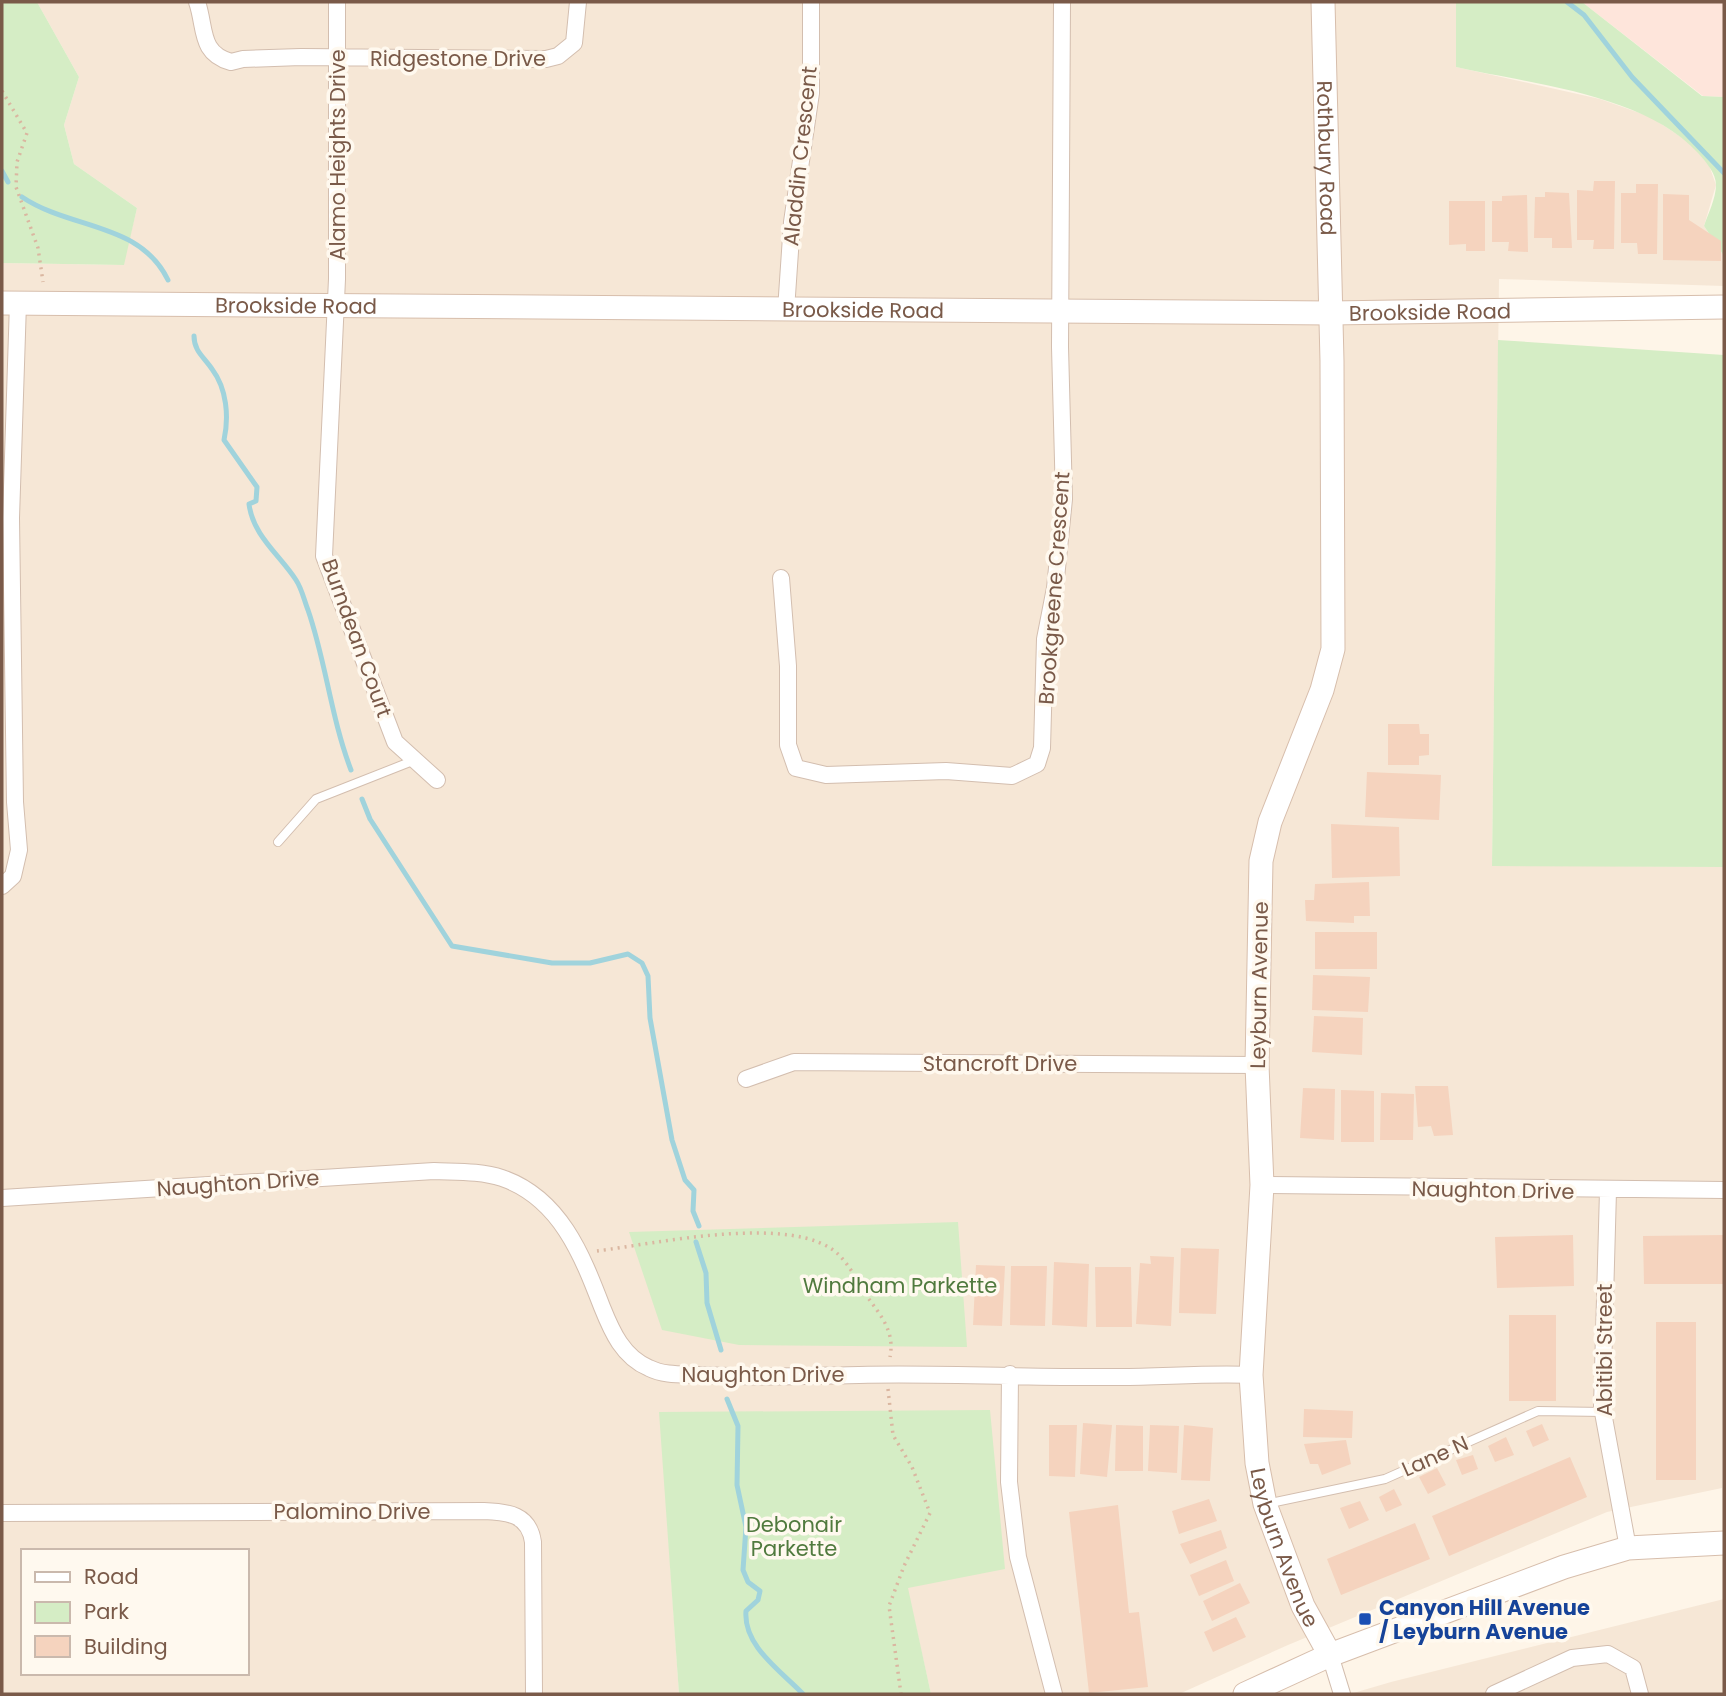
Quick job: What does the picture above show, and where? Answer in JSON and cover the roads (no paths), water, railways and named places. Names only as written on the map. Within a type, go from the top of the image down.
[{"type":"street","points":[[197,2],[203,37],[210,51],[219,58],[231,62],[243,59],[337,58]]},
{"type":"street","name":"Alamo Heights Drive","points":[[336,308],[337,2]]},
{"type":"street","name":"Ridgestone Drive","points":[[337,58],[547,59],[558,56],[574,43],[578,31],[578,2]]},
{"type":"street","name":"Aladdin Crescent","points":[[786,310],[792,222],[811,93],[811,2]]},
{"type":"street","points":[[1060,310],[1062,2]]},
{"type":"street","name":"Rothbury Road","points":[[1323,2],[1331,313]]},
{"type":"street","points":[[2,886],[13,876],[19,850],[15,802],[10,303]]},
{"type":"street","name":"Brookside Road","points":[[10,303],[336,308],[1331,313],[1724,307]]},
{"type":"street","name":"Burndean Court","points":[[336,308],[324,556],[395,742],[437,780]]},
{"type":"street","name":"Brookgreene Crescent","points":[[781,578],[788,666],[788,745],[796,768],[826,775],[946,771],[1012,776],[1037,764],[1042,748],[1045,639],[1055,588],[1064,499],[1060,310]]},
{"type":"street","name":"Leyburn Avenue","points":[[1330,1655],[1303,1606],[1265,1504],[1258,1463],[1251,1376],[1262,1185],[1256,1065],[1261,861],[1270,822],[1322,690],[1333,649],[1331,313]]},
{"type":"street","name":"Stancroft Drive","points":[[746,1079],[794,1062],[1256,1065]]},
{"type":"street","name":"Naughton Drive","points":[[2,1198],[434,1171],[500,1177],[526,1189],[550,1208],[569,1232],[614,1339],[646,1368],[665,1374],[741,1378],[1010,1374],[1119,1377],[1207,1373],[1251,1376]]},
{"type":"street","name":"Naughton Drive","points":[[1262,1185],[1608,1191],[1724,1190]]},
{"type":"street","name":"Abitibi Street","points":[[1608,1191],[1603,1412],[1628,1548]]},
{"type":"street","points":[[1010,1374],[1009,1482],[1018,1557],[1054,1694]]},
{"type":"street","name":"Palomino Drive","points":[[2,1513],[504,1511],[520,1517],[531,1529],[534,1694]]},
{"type":"street","points":[[1245,1694],[1330,1655],[1564,1567],[1628,1548],[1724,1543]]},
{"type":"street","points":[[1494,1694],[1572,1658],[1608,1654],[1633,1668],[1640,1694]]},
{"type":"street","points":[[1330,1655],[1342,1694]]},
{"type":"lane","points":[[278,842],[316,799],[415,760]]},
{"type":"lane","name":"Lane N","points":[[1265,1504],[1385,1479],[1538,1411],[1603,1412]]},
{"type":"waterway","points":[[1567,2],[1584,15],[1632,77],[1724,173]]},
{"type":"waterway","points":[[2,171],[8,182]]},
{"type":"waterway","points":[[22,197],[41,208],[103,229],[140,247],[156,261],[168,280]]},
{"type":"waterway","points":[[194,336],[198,350],[217,377],[224,394],[224,440],[257,487],[256,501],[249,504],[256,526],[290,571],[301,591],[351,770]]},
{"type":"waterway","points":[[362,799],[370,819],[452,946],[552,963],[590,963],[628,954],[642,963],[648,976],[650,1018],[672,1140],[685,1180],[694,1190],[693,1211],[699,1226]]},
{"type":"waterway","points":[[696,1242],[706,1273],[707,1303],[721,1350]]},
{"type":"waterway","points":[[727,1399],[738,1426],[737,1485],[746,1527],[743,1570],[748,1582],[760,1591],[758,1600],[746,1611],[747,1624],[757,1647],[803,1694]]},
{"type":"place","name":"Canyon Hill Avenue / Leyburn Avenue","points":[[1365,1619]]},
{"type":"park label","name":"Windham Parkette","points":[[900,1285]]},
{"type":"park label","name":"Debonair Parkette","points":[[794,1536]]}]
